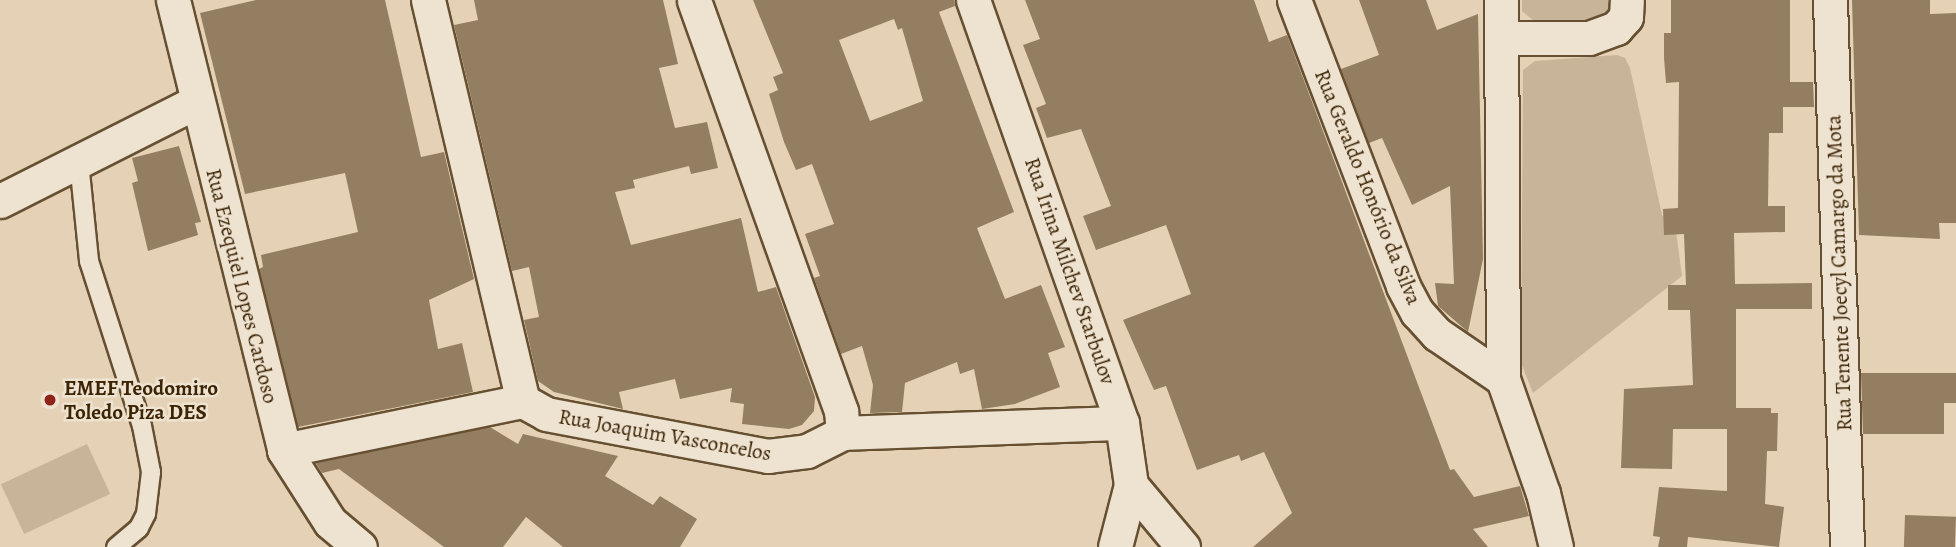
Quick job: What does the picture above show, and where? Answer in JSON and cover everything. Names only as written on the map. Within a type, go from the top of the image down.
[{"type":"street","name":"Rua Ezequiel Lopes Cardoso","points":[[173,0],[284,450],[316,505],[360,547]]},
{"type":"street","points":[[284,450],[523,401],[428,0]]},
{"type":"street","points":[[694,0],[831,374],[843,433],[1122,423]]},
{"type":"street","name":"Rua Irina Milchev Starbulov","points":[[973,0],[1122,423],[1130,485],[1115,547]]},
{"type":"street","name":"Rua Geraldo Honório da Silva","points":[[1294,0],[1417,312],[1437,334],[1503,380]]},
{"type":"street","points":[[1501,0],[1503,380],[1543,493],[1556,547]]},
{"type":"street","points":[[1502,38],[1597,36],[1616,28],[1626,17],[1627,0]]},
{"type":"street","name":"Rua Tenente Joecyl Camargo da Mota","points":[[1830,0],[1847,547]]},
{"type":"street","points":[[0,201],[196,102]]},
{"type":"street","name":"Rua Joaquim Vasconcelos","points":[[523,401],[546,414],[768,456],[807,451],[843,433]]},
{"type":"street","points":[[1130,485],[1183,547]]},
{"type":"lane","points":[[79,162],[89,261],[142,426],[151,472],[146,514],[139,528],[116,547]]},
{"type":"shaded area","points":[[1522,0],[1617,0],[1608,19],[1586,24],[1535,22],[1522,11]]},
{"type":"shaded area","points":[[1617,55],[1625,58],[1630,68],[1662,215],[1676,231],[1682,276],[1533,393],[1521,363],[1523,70],[1535,61]]},
{"type":"shaded area","points":[[87,444],[110,494],[24,534],[1,484]]},
{"type":"building","points":[[256,0],[385,0],[421,157],[444,152],[474,279],[429,300],[438,349],[462,343],[473,392],[298,427],[259,269],[263,267],[261,255],[358,232],[345,173],[245,194],[200,13]]},
{"type":"building","points":[[474,0],[663,0],[678,64],[659,68],[675,128],[707,122],[718,168],[691,174],[689,166],[633,180],[635,188],[615,192],[631,245],[741,218],[758,292],[776,287],[815,397],[814,411],[802,425],[789,429],[742,424],[744,404],[730,402],[732,388],[680,399],[675,379],[619,392],[623,409],[554,392],[538,381],[524,320],[539,317],[529,267],[512,271],[454,25],[478,20]]},
{"type":"building","points":[[753,0],[954,0],[955,6],[939,12],[1014,212],[977,228],[1005,299],[1041,285],[1065,347],[1048,353],[1060,387],[1015,404],[982,409],[974,369],[960,374],[957,362],[905,383],[902,412],[870,413],[873,385],[862,346],[841,354],[814,278],[820,276],[805,234],[834,224],[812,164],[796,170],[784,142],[769,94],[778,90],[773,77],[783,73]],"holes":[[[894,19],[898,30],[902,28],[923,101],[870,121],[839,40]]]},
{"type":"building","points":[[1025,0],[1254,0],[1269,42],[1287,35],[1450,470],[1454,469],[1474,497],[1520,486],[1529,516],[1473,529],[1488,547],[1253,547],[1292,513],[1264,452],[1241,461],[1239,455],[1197,470],[1166,386],[1154,390],[1123,320],[1191,294],[1166,225],[1096,250],[1083,216],[1111,206],[1081,129],[1047,138],[1036,108],[1046,104],[1023,45],[1040,39]]},
{"type":"building","points":[[1359,0],[1426,0],[1437,30],[1478,14],[1483,259],[1468,332],[1438,306],[1435,283],[1454,284],[1450,186],[1412,205],[1382,138],[1369,143],[1341,69],[1379,55]]},
{"type":"building","points":[[1671,0],[1790,0],[1790,82],[1813,82],[1814,107],[1783,107],[1783,133],[1769,133],[1768,206],[1785,206],[1785,232],[1734,233],[1735,284],[1812,283],[1812,309],[1736,309],[1736,408],[1771,408],[1771,413],[1778,413],[1777,451],[1767,451],[1765,504],[1784,507],[1779,547],[1688,537],[1687,547],[1658,547],[1660,537],[1653,536],[1659,487],[1727,491],[1727,429],[1673,429],[1672,469],[1621,468],[1624,389],[1693,385],[1690,310],[1668,310],[1668,285],[1686,285],[1684,234],[1664,235],[1663,209],[1678,208],[1679,82],[1666,83],[1664,58],[1664,33],[1671,33]]},
{"type":"building","points":[[1852,0],[1930,0],[1930,14],[1956,13],[1956,223],[1939,223],[1940,239],[1859,235]]},
{"type":"building","points":[[179,146],[201,222],[195,223],[198,235],[148,251],[132,183],[138,181],[132,158]]},
{"type":"building","points":[[1861,373],[1956,373],[1956,403],[1944,403],[1944,434],[1863,434]]},
{"type":"building","points":[[490,427],[518,444],[523,434],[618,456],[605,476],[653,505],[660,496],[697,519],[680,547],[563,547],[526,517],[503,547],[444,547],[339,469],[322,473],[316,463]]},
{"type":"building","points":[[1905,515],[1956,517],[1955,547],[1904,547]]},
{"type":"place","name":"EMEF Teodomiro Toledo Piza DES","points":[[50,400]]}]
